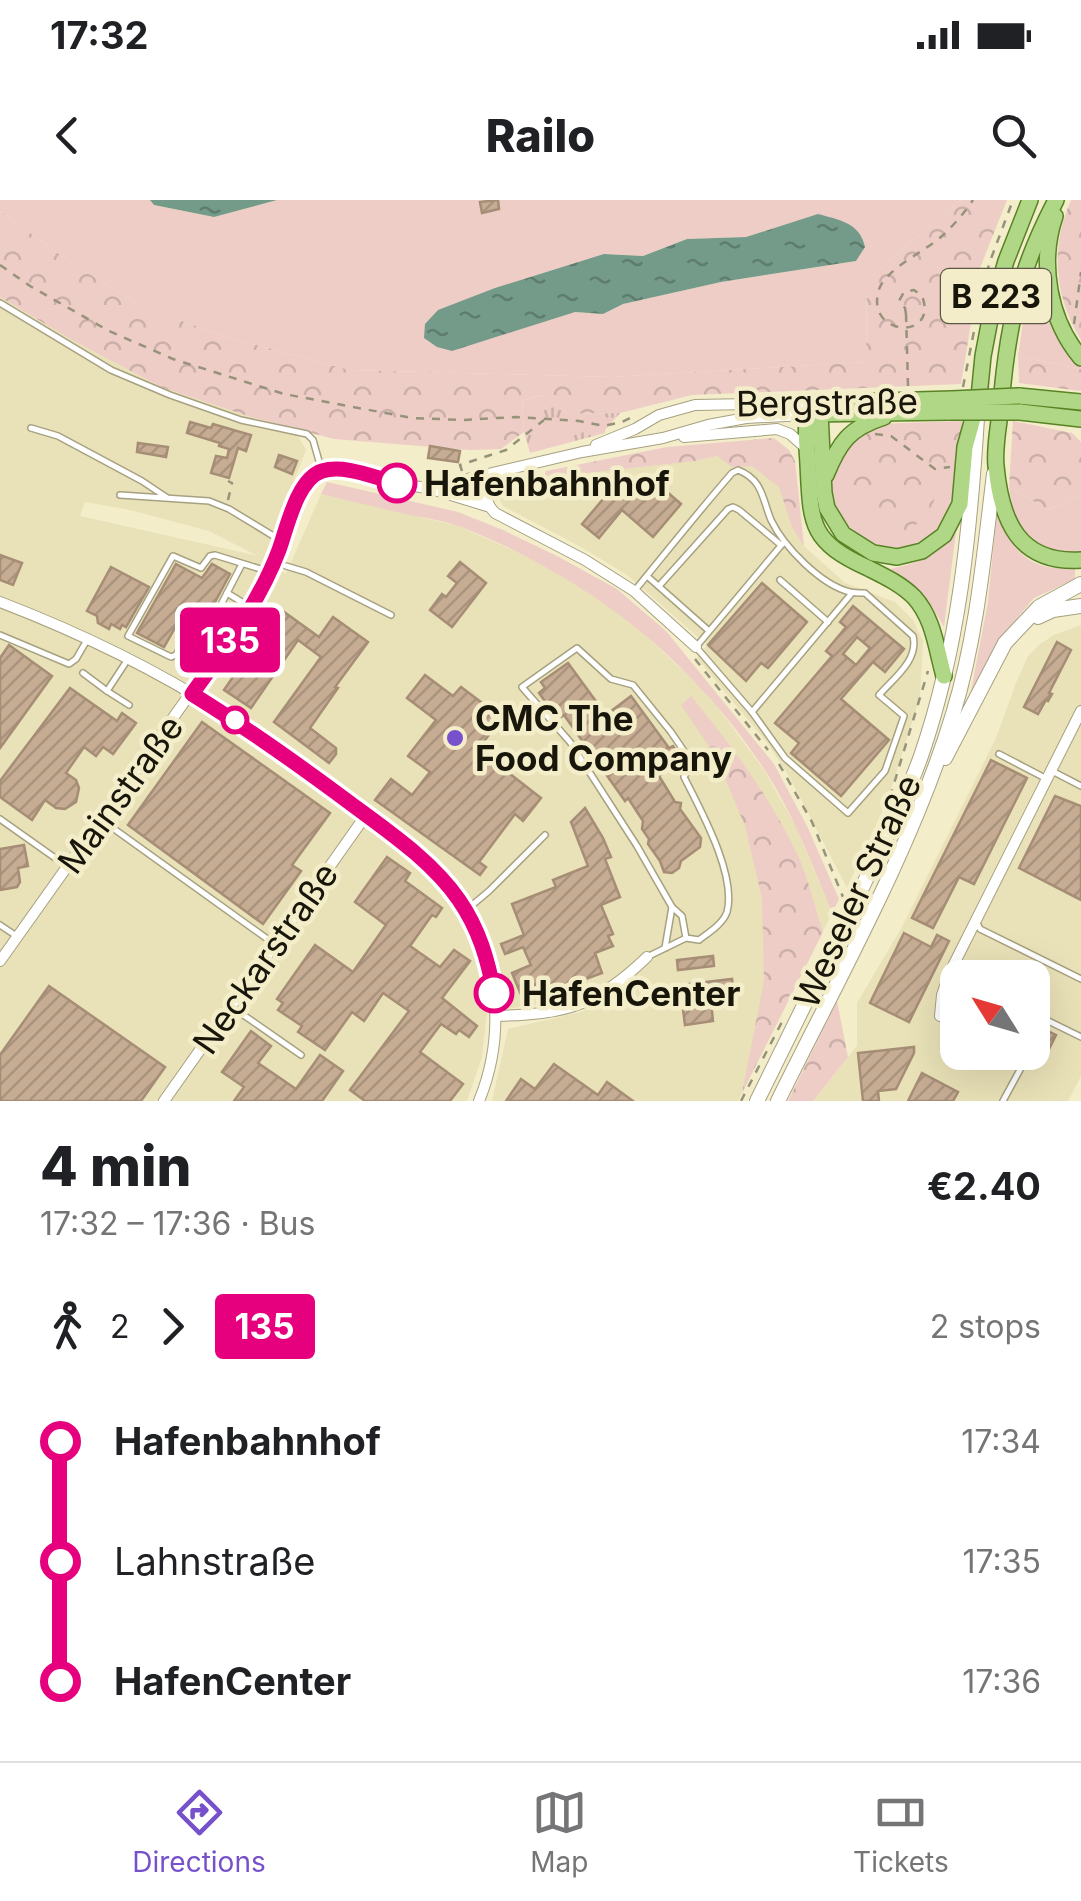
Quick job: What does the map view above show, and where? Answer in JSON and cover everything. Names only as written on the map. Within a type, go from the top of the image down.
[{"type":"main road","name":"B 223","points":[[824,478],[827,508],[843,534],[862,548],[897,557],[922,551],[944,535],[960,504],[965,448],[961,400],[983,356],[1006,261],[1030,200]]},
{"type":"main road","name":"B 223","points":[[1058,200],[1051,227],[1048,282],[1064,333],[1081,358]]},
{"type":"main road","name":"B 223","points":[[995,464],[1004,376],[1020,286],[1039,234],[1058,200]]},
{"type":"main road","name":"Bergstraße","points":[[813,411],[897,412],[961,400]]},
{"type":"main road","name":"Bergstraße","points":[[813,411],[961,400],[1019,404],[1081,402]]},
{"type":"main road","name":"Weseler Straße","points":[[757,1101],[892,826],[921,755],[944,676],[965,568],[961,400]]},
{"type":"main road","name":"Bergstraße","points":[[1019,404],[1081,419]]},
{"type":"main road","points":[[813,411],[807,449],[810,509],[818,531],[837,552],[892,580],[914,598],[934,634],[944,676]]},
{"type":"main road","points":[[813,411],[824,478]]},
{"type":"main road","points":[[824,478],[838,446],[851,432],[897,412]]},
{"type":"main road","points":[[995,464],[1007,518],[1016,535],[1029,549],[1050,558],[1081,560]]},
{"type":"main road","points":[[928,789],[969,654],[995,464]]},
{"type":"main road","points":[[928,789],[1005,643],[1039,607],[1081,584]]},
{"type":"main road","points":[[1019,626],[1053,610],[1081,606]]},
{"type":"main road","name":"Weseler Straße","points":[[778,1101],[928,789]]},
{"type":"street","name":"Bergstraße","points":[[582,452],[659,414],[694,405],[813,411]]},
{"type":"street","name":"Bergstraße","points":[[428,488],[708,425],[813,411]]},
{"type":"street","points":[[663,438],[777,429],[790,434],[807,449]]},
{"type":"street","points":[[322,471],[336,470],[428,488],[490,506]]},
{"type":"street","name":"Mainstraße","points":[[0,961],[252,608],[297,500],[311,477],[322,471]]},
{"type":"street","points":[[483,474],[485,496],[495,513],[585,560],[634,591],[696,646]]},
{"type":"street","points":[[0,602],[87,640],[192,694],[258,736],[366,815],[438,874],[478,932],[488,960],[496,1016],[492,1063],[479,1101]]},
{"type":"street","points":[[956,960],[1081,712]]},
{"type":"street","name":"Neckarstraße","points":[[164,1101],[366,815]]},
{"type":"street","points":[[496,1016],[563,1011],[594,1000],[647,958]]},
{"type":"lane","points":[[0,303],[96,361],[170,395],[241,420],[307,434],[313,440],[322,471]]},
{"type":"lane","points":[[31,428],[58,436],[167,498]]},
{"type":"lane","points":[[634,591],[694,515],[738,470],[758,484],[783,544]]},
{"type":"lane","points":[[120,495],[209,501],[230,509],[282,542]]},
{"type":"lane","points":[[658,586],[733,507],[783,544],[803,563],[829,581],[852,594],[865,594],[913,636],[910,660],[879,695],[904,716],[885,771],[848,813],[785,758],[696,646],[783,544]]},
{"type":"lane","points":[[107,690],[128,636],[173,556],[201,568],[210,556],[270,572]]},
{"type":"lane","points":[[128,636],[171,657],[176,655],[190,629],[207,626],[213,620],[242,564]]},
{"type":"lane","points":[[286,566],[306,572],[391,615]]},
{"type":"lane","points":[[647,576],[709,630]]},
{"type":"lane","points":[[780,580],[828,622]]},
{"type":"lane","points":[[227,593],[252,608]]},
{"type":"lane","points":[[752,712],[852,594]]},
{"type":"lane","points":[[0,635],[69,664],[76,660],[87,640]]},
{"type":"lane","points":[[647,958],[686,938],[699,940],[717,926],[726,914],[727,883],[713,835],[684,776],[692,763],[633,685],[612,679],[576,648],[522,686],[570,742],[682,916],[686,938]]},
{"type":"lane","points":[[83,673],[129,705]]},
{"type":"lane","points":[[999,754],[1081,786]]},
{"type":"lane","points":[[0,820],[68,867]]},
{"type":"lane","points":[[102,820],[275,945]]},
{"type":"lane","points":[[465,911],[545,835]]},
{"type":"lane","points":[[665,949],[672,906]]},
{"type":"lane","points":[[976,920],[980,929],[1081,979]]},
{"type":"lane","points":[[0,924],[17,937]]},
{"type":"lane","points":[[232,1007],[301,1055]]},
{"type":"lane","points":[[1050,1022],[1081,1037]]},
{"type":"lane","points":[[1004,1101],[1020,1070]]},
{"type":"path","points":[[908,386],[906,314],[900,304],[901,295],[911,289],[919,292],[925,302],[922,317],[915,325],[900,328],[881,315],[879,288],[890,274],[932,244],[973,200]]},
{"type":"path","points":[[982,296],[1013,200]]},
{"type":"path","points":[[0,265],[109,331],[173,359],[284,394],[412,418],[516,417],[604,426],[635,416]]},
{"type":"path","points":[[1072,328],[1081,272]]},
{"type":"path","points":[[961,400],[974,327]]},
{"type":"path","points":[[464,479],[460,465],[506,450],[545,420]]},
{"type":"path","points":[[875,434],[891,436],[936,470],[955,462]]},
{"type":"path","points":[[209,501],[230,500],[232,482],[228,481]]},
{"type":"path","points":[[696,646],[695,659],[766,748]]},
{"type":"path","points":[[888,806],[928,677],[930,658]]},
{"type":"path","points":[[778,762],[812,822],[844,898]]},
{"type":"path","points":[[740,1101],[785,1015]]},
{"type":"shaded area","points":[[0,297],[161,387],[293,428],[306,450],[264,557],[286,574],[321,494],[458,526],[537,561],[598,598],[707,693],[764,770],[796,827],[832,913],[738,1101],[492,1101],[508,1029],[581,1012],[618,995],[603,983],[573,999],[487,1012],[482,1057],[467,1101],[0,1101]],"holes":[[[85,502],[209,531],[258,556],[80,516]]]},
{"type":"shaded area","points":[[717,456],[779,462],[804,546],[845,583],[895,602],[913,620],[923,641],[920,697],[888,799],[847,888],[768,744],[697,658],[707,645],[627,575],[503,506],[498,496],[501,488],[543,478]]},
{"type":"shaded area","points":[[1081,625],[1081,1076],[1068,1101],[813,1101],[857,1046],[857,1003],[902,927],[996,738],[1028,656],[1040,644]]},
{"type":"green space","points":[[0,200],[150,200],[154,205],[214,217],[277,200],[961,200],[867,280],[866,362],[612,377],[349,370],[223,336],[143,307],[70,262],[0,211]],"holes":[[[818,215],[856,261],[721,282],[623,304],[603,314],[575,312],[604,254],[643,256],[687,239],[746,237]]]},
{"type":"green space","points":[[961,200],[1007,200],[980,268],[961,384],[692,395],[620,413],[569,414],[542,395],[522,401],[524,432],[501,449],[334,439],[251,417],[161,387],[0,297],[0,211],[70,262],[143,307],[223,336],[349,370],[612,377],[866,362],[867,280]]},
{"type":"green space","points":[[1071,200],[1081,200],[1081,340],[1065,307],[1058,272],[1060,236]]},
{"type":"green space","points":[[1041,278],[1047,313],[1081,369],[1018,356],[1025,309],[1034,279]]},
{"type":"green space","points":[[1018,356],[1081,369],[1081,391],[1019,383]]},
{"type":"green space","points":[[543,395],[569,414],[620,413],[605,433],[530,453],[522,401]]},
{"type":"green space","points":[[962,421],[956,478],[942,483],[931,508],[910,531],[880,525],[845,497],[844,469],[851,440],[875,424]]},
{"type":"green space","points":[[1013,421],[1072,433],[1081,442],[1081,494],[1049,510],[1009,487]]},
{"type":"green space","points":[[774,438],[795,461],[804,546],[792,527],[779,487],[752,466],[732,467],[717,456],[543,478],[546,471],[667,447]]},
{"type":"green space","points":[[851,440],[931,508],[942,482],[956,478],[955,502],[940,527],[926,538],[901,547],[877,545],[856,533],[835,506],[830,483]]},
{"type":"green space","points":[[327,482],[458,512],[557,556],[617,589],[666,631],[774,764],[839,899],[832,913],[793,821],[764,769],[704,691],[632,624],[550,569],[506,547],[449,523],[321,494]]},
{"type":"green space","points":[[1009,487],[1049,510],[1081,494],[1081,553],[1062,553],[1032,540],[1016,517]]},
{"type":"green space","points":[[997,510],[1024,556],[1044,566],[1075,569],[1075,579],[1034,598],[1002,636],[971,691],[988,602]]},
{"type":"green space","points":[[956,532],[944,627],[922,594],[890,569],[928,557]]},
{"type":"green space","points":[[691,696],[736,753],[776,814],[803,867],[823,932],[742,1093],[764,981],[762,898],[745,826],[716,757],[681,705]]},
{"type":"green space","points":[[837,1001],[848,1057],[813,1101],[788,1101]]},
{"type":"water","points":[[150,200],[277,200],[214,217],[154,205]]},
{"type":"water","points":[[818,214],[848,224],[859,233],[865,247],[856,261],[721,282],[623,304],[603,314],[575,312],[452,351],[424,338],[425,324],[438,310],[495,288],[604,254],[643,256],[687,239],[746,237]]},
{"type":"building","points":[[498,200],[499,209],[482,213],[480,202]]},
{"type":"building","points":[[190,422],[251,435],[246,451],[238,448],[229,478],[211,473],[216,456],[227,458],[229,449],[187,433]]},
{"type":"building","points":[[138,443],[168,447],[166,457],[137,452]]},
{"type":"building","points":[[430,446],[460,451],[458,462],[428,458]]},
{"type":"building","points":[[279,455],[297,461],[292,474],[275,467]]},
{"type":"building","points":[[620,479],[645,501],[659,485],[681,504],[653,537],[622,510],[599,538],[582,524]]},
{"type":"building","points":[[0,555],[22,563],[13,585],[0,580]]},
{"type":"building","points":[[460,562],[486,583],[452,627],[430,610],[457,583],[448,576]]},
{"type":"building","points":[[176,564],[202,578],[212,564],[230,574],[206,619],[200,621],[184,612],[164,647],[137,633]]},
{"type":"building","points":[[111,567],[149,587],[126,627],[122,625],[120,629],[98,623],[97,616],[87,611]]},
{"type":"building","points":[[762,583],[807,622],[768,668],[761,663],[746,681],[708,645]]},
{"type":"building","points":[[853,606],[904,649],[885,672],[873,662],[841,699],[889,740],[841,796],[791,753],[799,743],[775,723],[832,656],[826,651],[846,627],[840,622]],"holes":[[[857,637],[870,648],[856,665],[843,654]]]},
{"type":"building","points":[[280,609],[319,637],[333,617],[368,642],[310,728],[336,748],[329,763],[274,722],[321,657],[298,640],[251,708],[224,690]]},
{"type":"building","points":[[1057,642],[1071,650],[1049,693],[1052,694],[1038,714],[1024,707]]},
{"type":"building","points":[[9,645],[52,676],[0,748],[0,658]]},
{"type":"building","points":[[568,663],[606,715],[631,696],[682,760],[659,776],[675,802],[681,803],[680,809],[701,838],[700,847],[672,873],[664,872],[648,844],[643,821],[628,798],[625,801],[564,715],[558,719],[539,693],[545,688],[541,682]]},
{"type":"building","points":[[425,675],[453,696],[461,687],[502,718],[478,749],[541,798],[523,821],[515,814],[479,862],[486,867],[480,875],[375,800],[391,779],[412,795],[430,772],[408,756],[436,720],[407,698]]},
{"type":"building","points":[[70,688],[117,721],[122,713],[136,723],[113,754],[103,747],[96,756],[84,747],[66,773],[79,788],[76,802],[65,809],[45,800],[32,820],[0,797],[0,781]]},
{"type":"building","points":[[202,722],[330,813],[292,865],[301,871],[263,924],[128,825]]},
{"type":"building","points":[[991,760],[1027,778],[974,884],[959,877],[933,928],[912,918]]},
{"type":"building","points":[[1055,796],[1081,806],[1081,900],[1019,868]]},
{"type":"building","points":[[585,808],[611,857],[605,859],[620,897],[601,905],[613,934],[608,936],[613,946],[595,953],[602,973],[524,1002],[512,973],[531,965],[523,947],[505,954],[501,944],[524,935],[512,904],[556,887],[553,880],[588,866],[571,822]]},
{"type":"building","points":[[24,845],[28,866],[18,868],[20,882],[17,887],[0,890],[0,849]]},
{"type":"building","points":[[387,857],[410,873],[405,881],[442,908],[436,917],[432,915],[410,946],[440,967],[454,950],[470,961],[442,998],[477,1026],[469,1037],[441,1024],[420,1052],[463,1084],[450,1101],[365,1101],[350,1090],[409,1011],[383,993],[364,1021],[352,1012],[325,1050],[298,1032],[302,1026],[278,1010],[283,1003],[277,999],[315,945],[353,972],[386,925],[355,902]]},
{"type":"building","points":[[904,933],[931,947],[937,935],[949,941],[909,1022],[870,1003]]},
{"type":"building","points":[[713,956],[714,966],[678,970],[677,960]]},
{"type":"building","points":[[732,979],[734,998],[711,1001],[713,1021],[685,1025],[680,985]]},
{"type":"building","points":[[49,986],[165,1067],[141,1101],[0,1101],[0,1055]]},
{"type":"building","points":[[251,1031],[271,1046],[258,1063],[296,1089],[320,1055],[343,1071],[322,1101],[234,1101],[244,1087],[222,1072]]},
{"type":"building","points":[[914,1047],[896,1089],[878,1091],[879,1101],[863,1101],[858,1053]]},
{"type":"building","points":[[554,1064],[598,1095],[607,1082],[633,1101],[506,1101],[521,1079],[535,1089]]},
{"type":"building","points":[[922,1073],[958,1092],[953,1101],[908,1101]]},
{"type":"bus line","name":"135","points":[[397,483],[336,470],[311,477],[297,500],[254,604],[192,694],[258,736],[438,874],[478,932],[494,993]]},
{"type":"place","name":"Hafenbahnhof","points":[[397,483]]},
{"type":"place","name":"CMC The Food Company","points":[[455,738]]},
{"type":"place","name":"HafenCenter","points":[[494,993]]}]
